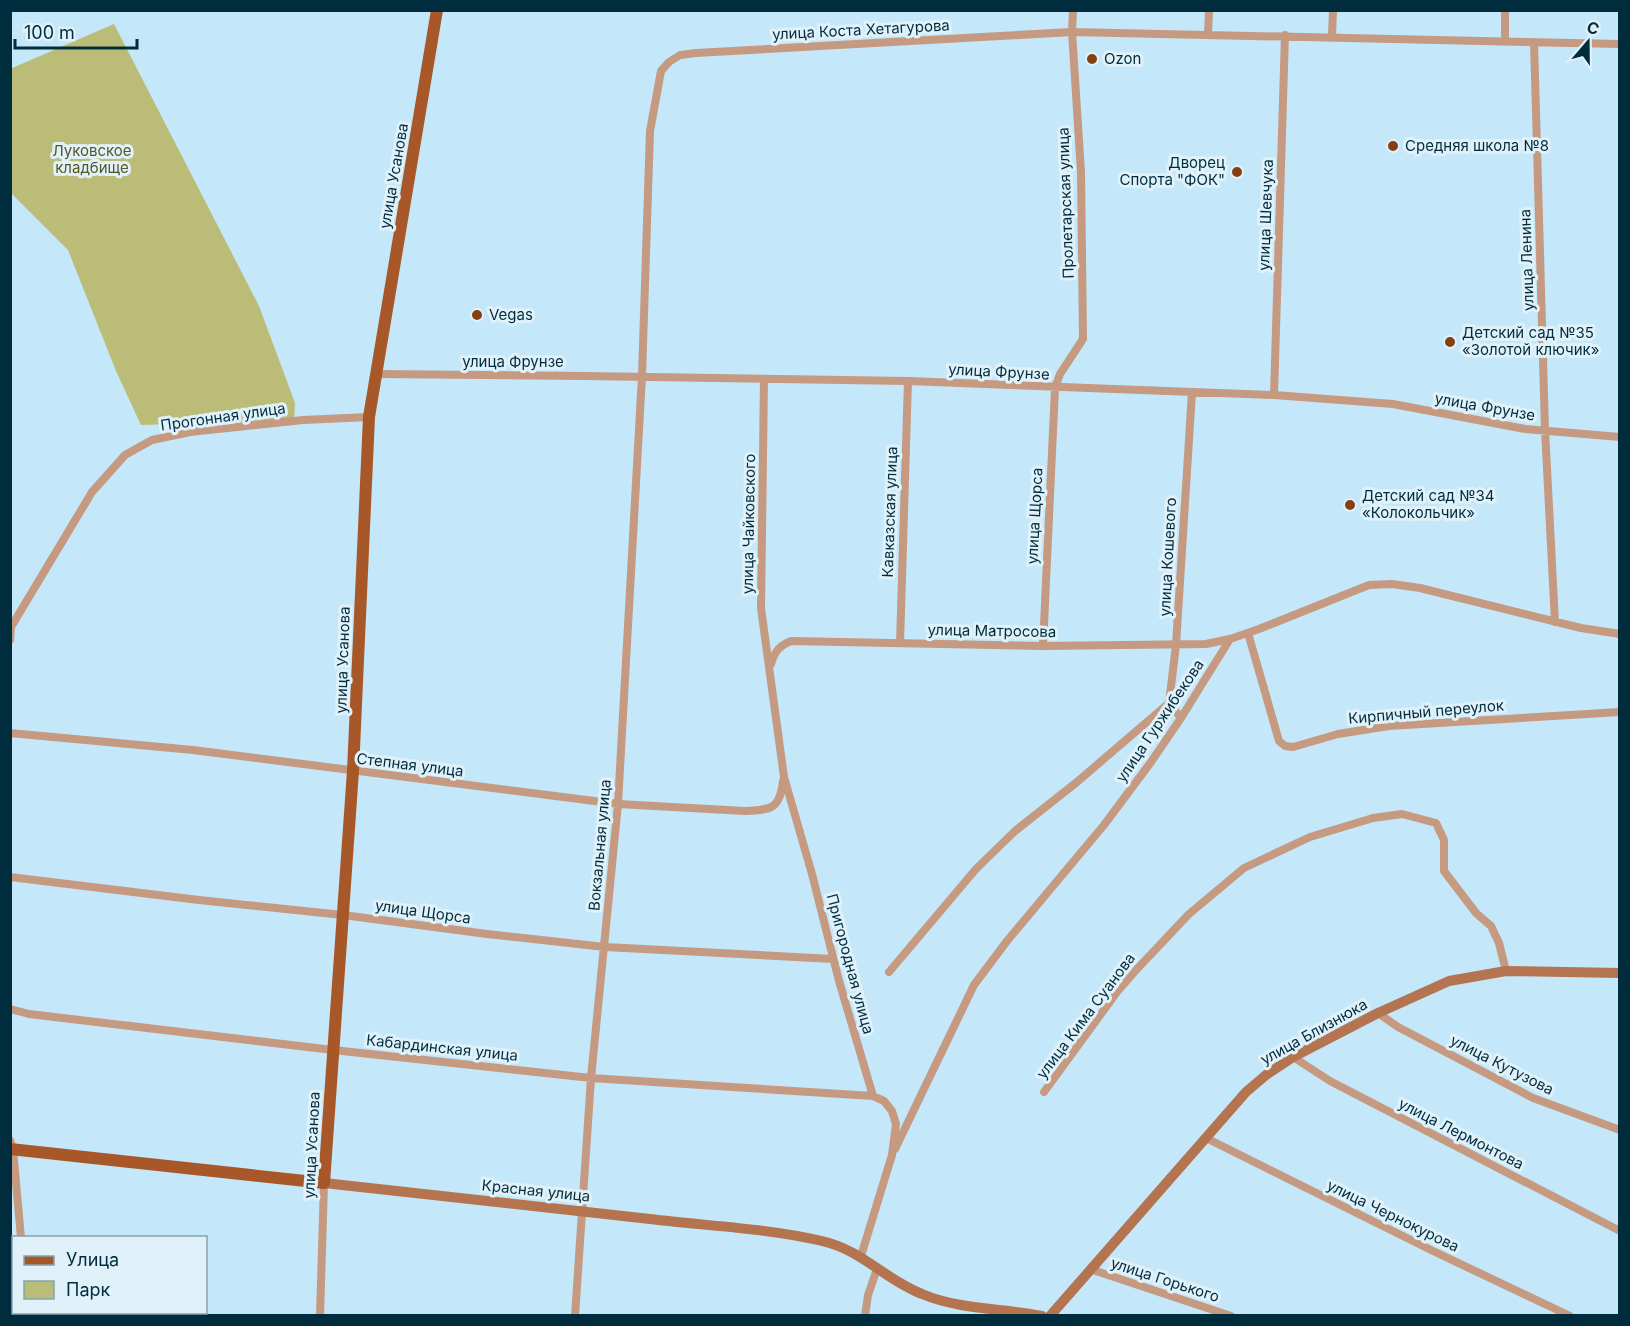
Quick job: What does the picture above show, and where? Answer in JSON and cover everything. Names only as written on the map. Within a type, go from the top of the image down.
[{"type":"main road","name":"улица Усанова","points":[[324,1184],[353,771],[369,417],[437,10]]},
{"type":"main road","name":"Красная улица","points":[[11,1146],[324,1184]]},
{"type":"street","name":"Пролетарская улица","points":[[1054,388],[1060,374],[1083,339],[1081,172],[1072,32],[1073,10]]},
{"type":"street","points":[[1208,34],[1209,10]]},
{"type":"street","points":[[1332,36],[1333,10]]},
{"type":"street","points":[[1505,41],[1506,10]]},
{"type":"street","name":"улица Коста Хетагурова","points":[[680,55],[1072,32],[1620,44]]},
{"type":"street","name":"улица Шевчука","points":[[1274,394],[1285,35]]},
{"type":"street","name":"улица Ленина","points":[[1534,42],[1545,430],[1555,622]]},
{"type":"street","name":"Вокзальная улица","points":[[575,1316],[591,1078],[618,804],[642,376],[650,131],[661,71],[680,55]]},
{"type":"street","name":"улица Фрунзе","points":[[375,374],[908,381],[1054,388],[1274,394],[1393,404],[1525,429],[1620,437]]},
{"type":"street","name":"улица Чайковского","points":[[764,378],[761,608],[770,668]]},
{"type":"street","name":"Кавказская улица","points":[[900,643],[908,381]]},
{"type":"street","name":"улица Щорса","points":[[1043,646],[1054,388]]},
{"type":"street","name":"улица Кошевого","points":[[1169,703],[1176,645],[1192,392]]},
{"type":"street","name":"Прогонная улица","points":[[10,640],[11,627],[92,492],[125,455],[152,440],[190,432],[303,420],[369,417]]},
{"type":"street","points":[[1230,639],[1369,585],[1392,584],[1420,588],[1555,622],[1620,634]]},
{"type":"street","name":"Кирпичный переулок","points":[[1248,633],[1279,741],[1285,746],[1293,747],[1338,734],[1389,726],[1620,712]]},
{"type":"street","name":"улица Матросова","points":[[770,668],[774,654],[781,645],[791,641],[1043,646],[1206,644],[1230,639]]},
{"type":"street","name":"улица Гуржибекова","points":[[892,1155],[975,985],[1006,941],[1104,825],[1181,718],[1230,639]]},
{"type":"street","name":"Пригородная улица","points":[[770,668],[784,777],[812,873],[833,959],[873,1096],[884,1101],[892,1111],[896,1124],[892,1155],[861,1256]]},
{"type":"street","points":[[1169,703],[1181,718]]},
{"type":"street","name":"улица Гуржибекова","points":[[889,972],[984,861],[1015,831],[1077,782],[1169,703]]},
{"type":"street","name":"Степная улица","points":[[10,733],[193,750],[618,804],[764,811],[776,806],[781,795],[784,777]]},
{"type":"street","name":"улица Кима Суанова","points":[[1044,1092],[1117,992],[1189,914],[1244,868],[1310,837],[1372,818],[1402,814],[1436,823],[1444,840],[1444,872],[1476,913],[1491,926],[1499,944],[1506,971]]},
{"type":"street","name":"улица Щорса","points":[[10,877],[605,947],[833,959]]},
{"type":"street","name":"улица Близнюка","points":[[1050,1316],[1246,1092],[1293,1057],[1378,1013],[1449,981],[1506,971],[1620,973]]},
{"type":"street","name":"Кабардинская улица","points":[[10,1009],[29,1014],[591,1078],[873,1096]]},
{"type":"street","name":"улица Кутузова","points":[[1378,1013],[1398,1027],[1533,1098],[1620,1130]]},
{"type":"street","name":"улица Лермонтова","points":[[1293,1057],[1330,1081],[1620,1231]]},
{"type":"street","name":"улица Чернокурова","points":[[1206,1138],[1570,1316]]},
{"type":"street","points":[[11,1146],[21,1236]]},
{"type":"street","name":"Красная улица","points":[[324,1184],[795,1236],[843,1247],[861,1256],[900,1284],[933,1298],[976,1307],[1042,1316]]},
{"type":"street","name":"улица Усанова","points":[[320,1316],[324,1184]]},
{"type":"street","points":[[865,1316],[868,1295],[877,1269]]},
{"type":"street","name":"улица Горького","points":[[1090,1269],[1231,1316]]},
{"type":"green space","name":"Луковское кладбище","points":[[114,24],[259,306],[295,403],[294,421],[141,425],[116,371],[68,250],[11,193],[10,69]]},
{"type":"place","name":"Ozon","points":[[1092,59]]},
{"type":"place","name":"Средняя школа №8","points":[[1393,146]]},
{"type":"place","name":"Дворец Спорта \"ФОК\"","points":[[1237,172]]},
{"type":"place","name":"Vegas","points":[[477,315]]},
{"type":"place","name":"Детский сад №35 «Золотой ключик»","points":[[1450,342]]},
{"type":"place","name":"Детский сад №34 «Колокольчик»","points":[[1350,505]]}]
